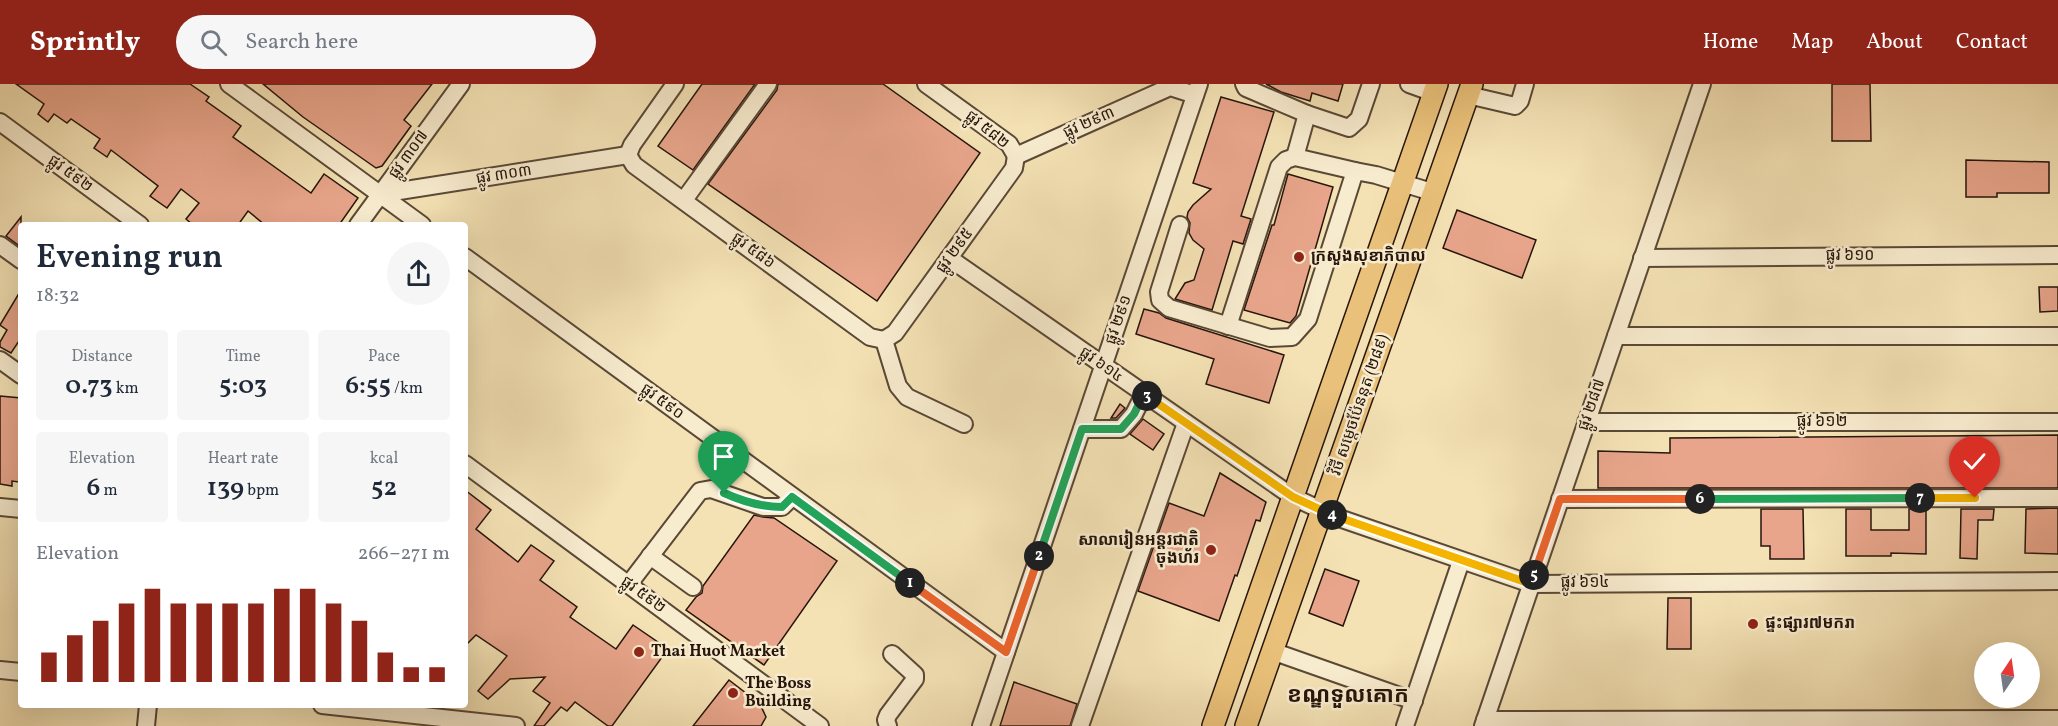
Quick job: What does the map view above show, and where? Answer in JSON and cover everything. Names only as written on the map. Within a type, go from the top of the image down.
[{"type":"main road","name":"វិថី សម្តេចប៉ែននុត (២៨៩)","points":[[1213,726],[1436,88]]},
{"type":"main road","name":"វិថី សម្តេចប៉ែននុត (២៨៩)","points":[[1246,726],[1470,89]]},
{"type":"main road","points":[[1365,291],[1396,302]]},
{"type":"street","points":[[229,84],[418,222]]},
{"type":"street","name":"ផ្លូវ ៣០៧","points":[[360,222],[461,84]]},
{"type":"street","points":[[628,155],[675,84]]},
{"type":"street","points":[[684,200],[768,84]]},
{"type":"street","name":"ផ្លូវ ៥៨២","points":[[926,84],[1009,144],[1016,156]]},
{"type":"street","points":[[1244,84],[1246,88],[1307,114],[1350,128],[1359,119],[1371,84]]},
{"type":"street","points":[[1409,84],[1436,88]]},
{"type":"street","points":[[1470,89],[1515,106],[1520,101],[1525,84]]},
{"type":"street","name":"ផ្លូវ ២៨៧","points":[[1484,723],[1702,84]]},
{"type":"street","name":"ផ្លូវ ២៩៣","points":[[1016,156],[1170,86],[1197,90]]},
{"type":"street","name":"ផ្លូវ ២៩១","points":[[981,726],[1197,90]]},
{"type":"street","points":[[1294,157],[1307,114]]},
{"type":"street","name":"ផ្លូវ ៥៩២","points":[[0,122],[136,222]]},
{"type":"street","name":"ផ្លូវ ៣០៣","points":[[380,194],[628,155]]},
{"type":"street","name":"ផ្លូវ ៥៨៦","points":[[628,155],[634,165],[870,337],[884,340]]},
{"type":"street","name":"ផ្លូវ ២៩៥","points":[[884,340],[895,333],[1014,168],[1016,156]]},
{"type":"street","points":[[1228,326],[1279,167],[1286,160],[1294,157],[1403,182],[1435,193]]},
{"type":"street","points":[[1180,225],[1159,292],[1160,300],[1169,308],[1270,338],[1292,336],[1308,319],[1355,171]]},
{"type":"street","points":[[0,245],[18,258]]},
{"type":"street","name":"ផ្លូវ ៦១០","points":[[1642,258],[2058,255]]},
{"type":"street","name":"ផ្លូវ ៦១៤","points":[[949,258],[1293,497],[1323,511],[1531,584],[2058,581]]},
{"type":"street","name":"ផ្លូវ ៥៩០","points":[[468,259],[1006,652]]},
{"type":"street","points":[[1616,336],[2058,336]]},
{"type":"street","points":[[884,340],[900,391],[907,397],[964,424]]},
{"type":"street","points":[[0,360],[18,373]]},
{"type":"street","points":[[1082,429],[1121,429],[1134,414],[1144,394]]},
{"type":"street","name":"ផ្លូវ ៦១២","points":[[1586,422],[2058,422]]},
{"type":"street","points":[[1080,726],[1186,423]]},
{"type":"street","name":"ផ្លូវ ៥៩២","points":[[468,466],[820,726]]},
{"type":"street","points":[[629,585],[700,491],[711,489],[763,507],[782,507],[792,497]]},
{"type":"street","points":[[1560,499],[2058,498]]},
{"type":"street","points":[[0,507],[18,509]]},
{"type":"street","points":[[650,556],[693,586]]},
{"type":"street","points":[[1405,726],[1461,561]]},
{"type":"street","points":[[1272,651],[1414,700]]},
{"type":"street","points":[[888,726],[886,720],[888,715],[915,679],[915,675],[892,654]]},
{"type":"street","points":[[0,670],[18,672]]},
{"type":"street","points":[[146,726],[148,708]]},
{"type":"street","points":[[375,708],[464,713],[516,726]]},
{"type":"street","points":[[1484,723],[2058,719]]},
{"type":"building","points":[[16,84],[190,84],[209,97],[206,101],[241,126],[233,137],[311,193],[324,174],[358,198],[341,222],[261,222],[248,211],[240,222],[190,222],[186,219],[199,203],[181,189],[167,208],[150,196],[158,186],[111,150],[107,157],[94,148],[100,139],[71,119],[67,123],[54,114],[48,122],[38,114],[44,104]]},
{"type":"building","points":[[263,84],[432,84],[404,120],[411,126],[382,166],[376,168],[303,117]]},
{"type":"building","points":[[702,84],[755,84],[693,170],[658,146]]},
{"type":"building","points":[[778,84],[883,84],[980,153],[877,301],[708,184],[777,90]]},
{"type":"building","points":[[1266,84],[1343,84],[1338,101],[1312,93],[1310,101],[1281,92]]},
{"type":"building","points":[[1832,84],[1870,84],[1871,141],[1832,141]]},
{"type":"building","points":[[1221,97],[1274,112],[1241,216],[1251,219],[1243,244],[1233,241],[1212,310],[1175,299],[1185,283],[1194,280],[1204,249],[1193,240],[1189,233],[1190,223],[1187,217],[1193,205],[1211,189],[1193,183]]},
{"type":"building","points":[[1966,160],[2049,162],[2049,193],[1997,193],[1997,197],[1966,197]]},
{"type":"building","points":[[1288,174],[1333,187],[1296,316],[1290,323],[1244,310],[1272,225],[1274,225]]},
{"type":"building","points":[[1457,210],[1536,240],[1522,278],[1443,248]]},
{"type":"building","points":[[21,217],[21,222],[18,222],[18,245],[6,236]]},
{"type":"building","points":[[2039,287],[2058,287],[2058,311],[2040,312]]},
{"type":"building","points":[[18,295],[18,342],[11,353],[0,347],[0,342],[7,330],[0,325]]},
{"type":"building","points":[[1144,309],[1284,355],[1269,403],[1206,384],[1214,359],[1136,334]]},
{"type":"building","points":[[0,396],[18,398],[18,482],[12,481],[12,486],[0,484]]},
{"type":"building","points":[[1120,404],[1125,408],[1116,418],[1111,418]]},
{"type":"building","points":[[1143,419],[1164,434],[1153,450],[1130,434]]},
{"type":"building","points":[[2058,435],[2058,488],[1598,488],[1598,451],[1670,453],[1670,438]]},
{"type":"building","points":[[1220,473],[1266,502],[1260,521],[1256,520],[1219,621],[1138,591],[1169,503],[1204,516]]},
{"type":"building","points":[[468,492],[491,510],[476,529],[518,562],[531,545],[554,561],[540,580],[577,607],[570,617],[616,649],[633,625],[668,649],[612,726],[608,726],[575,702],[567,711],[561,707],[544,726],[534,726],[550,703],[533,691],[545,677],[510,679],[488,699],[478,691],[507,656],[476,635],[468,643]]},
{"type":"building","points":[[2058,508],[2058,554],[2025,553],[2026,509]]},
{"type":"building","points":[[1761,509],[1803,509],[1804,559],[1770,559],[1770,546],[1761,546]]},
{"type":"building","points":[[1846,509],[1871,509],[1871,530],[1909,530],[1909,509],[1926,509],[1926,554],[1891,553],[1891,556],[1846,556]]},
{"type":"building","points":[[1961,509],[1994,509],[1993,520],[1978,520],[1977,559],[1960,558]]},
{"type":"building","points":[[754,515],[774,518],[837,561],[764,665],[686,610],[702,593],[703,586]]},
{"type":"building","points":[[1325,569],[1359,581],[1343,626],[1309,613]]},
{"type":"building","points":[[1668,598],[1691,598],[1691,649],[1667,649]]},
{"type":"building","name":"The Boss Building","points":[[729,680],[760,704],[766,717],[761,726],[693,726]]},
{"type":"building","points":[[1014,682],[1077,704],[1070,726],[1000,726]]},
{"type":"place","name":"ក្រសួងសុខាភិបាល","points":[[1299,257]]},
{"type":"place","name":"សាលារៀនអន្តរជាតិ ចុងហ័រ","points":[[1211,550]]},
{"type":"place","name":"ផ្ទះផ្សារ៧មករា","points":[[1753,624]]},
{"type":"place","name":"Thai Huot Market","points":[[639,652]]},
{"type":"place","name":"The Boss Building","points":[[733,693]]},
{"type":"district","name":"ខណ្ឌទួលគោក","points":[[1348,696]]},
{"type":"route","points":[[724,493],[763,507],[782,507],[792,497],[1006,652],[1082,429],[1121,429],[1134,414],[1144,394],[1293,497],[1336,517],[1531,584],[1560,499],[1975,498]]}]
